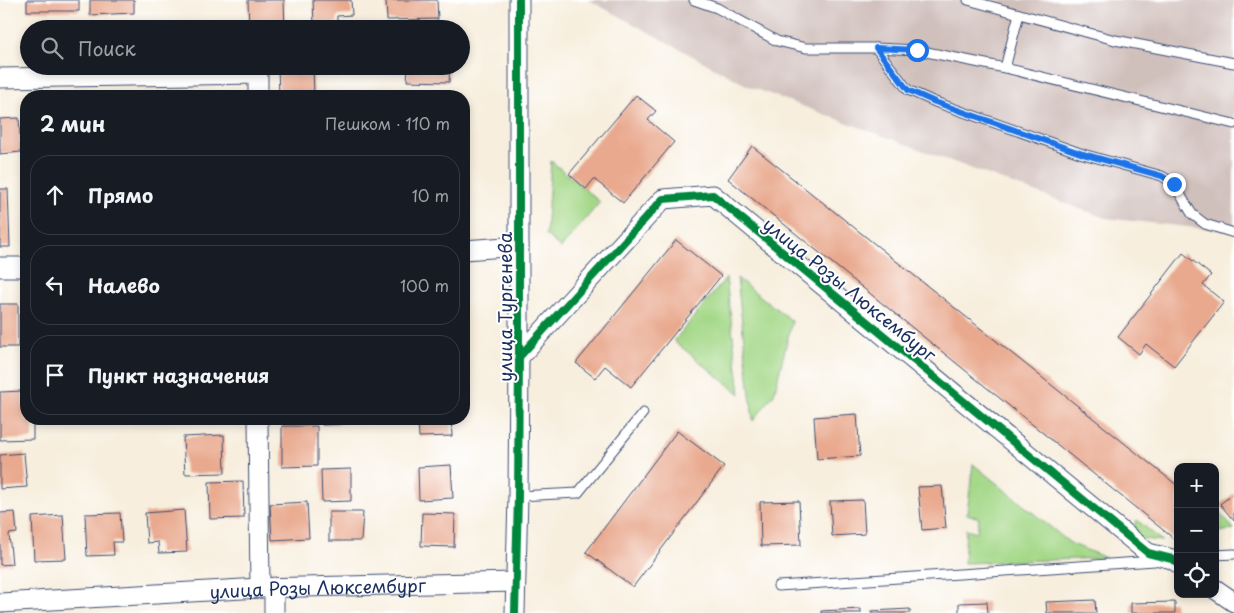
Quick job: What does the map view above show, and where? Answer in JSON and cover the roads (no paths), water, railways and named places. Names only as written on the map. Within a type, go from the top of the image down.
[{"type":"street","name":"улица Тургенева","points":[[515,613],[519,357],[519,0]]},
{"type":"street","points":[[0,78],[194,75]]},
{"type":"street","points":[[258,75],[258,90]]},
{"type":"street","name":"улица Розы Люксембург","points":[[519,357],[663,199],[713,195],[1148,553],[1174,560]]},
{"type":"street","points":[[470,250],[518,246]]},
{"type":"street","points":[[0,267],[20,267]]},
{"type":"street","points":[[258,425],[267,588],[274,613]]},
{"type":"street","name":"улица Розы Люксембург","points":[[0,603],[267,588],[515,582]]},
{"type":"street","points":[[1219,592],[1234,602]]},
{"type":"lane","points":[[694,0],[717,8],[777,41],[806,48],[917,50],[1005,68],[1234,124]]},
{"type":"lane","points":[[968,0],[1115,40],[1234,63]]},
{"type":"lane","points":[[1005,68],[1019,14]]},
{"type":"lane","points":[[876,48],[908,90],[935,102],[1083,154],[1162,176],[1174,184],[1192,214],[1205,224],[1234,233]]},
{"type":"lane","points":[[518,496],[578,493],[643,413]]},
{"type":"lane","points":[[1219,555],[1234,554]]},
{"type":"lane","points":[[778,586],[1174,561]]}]
